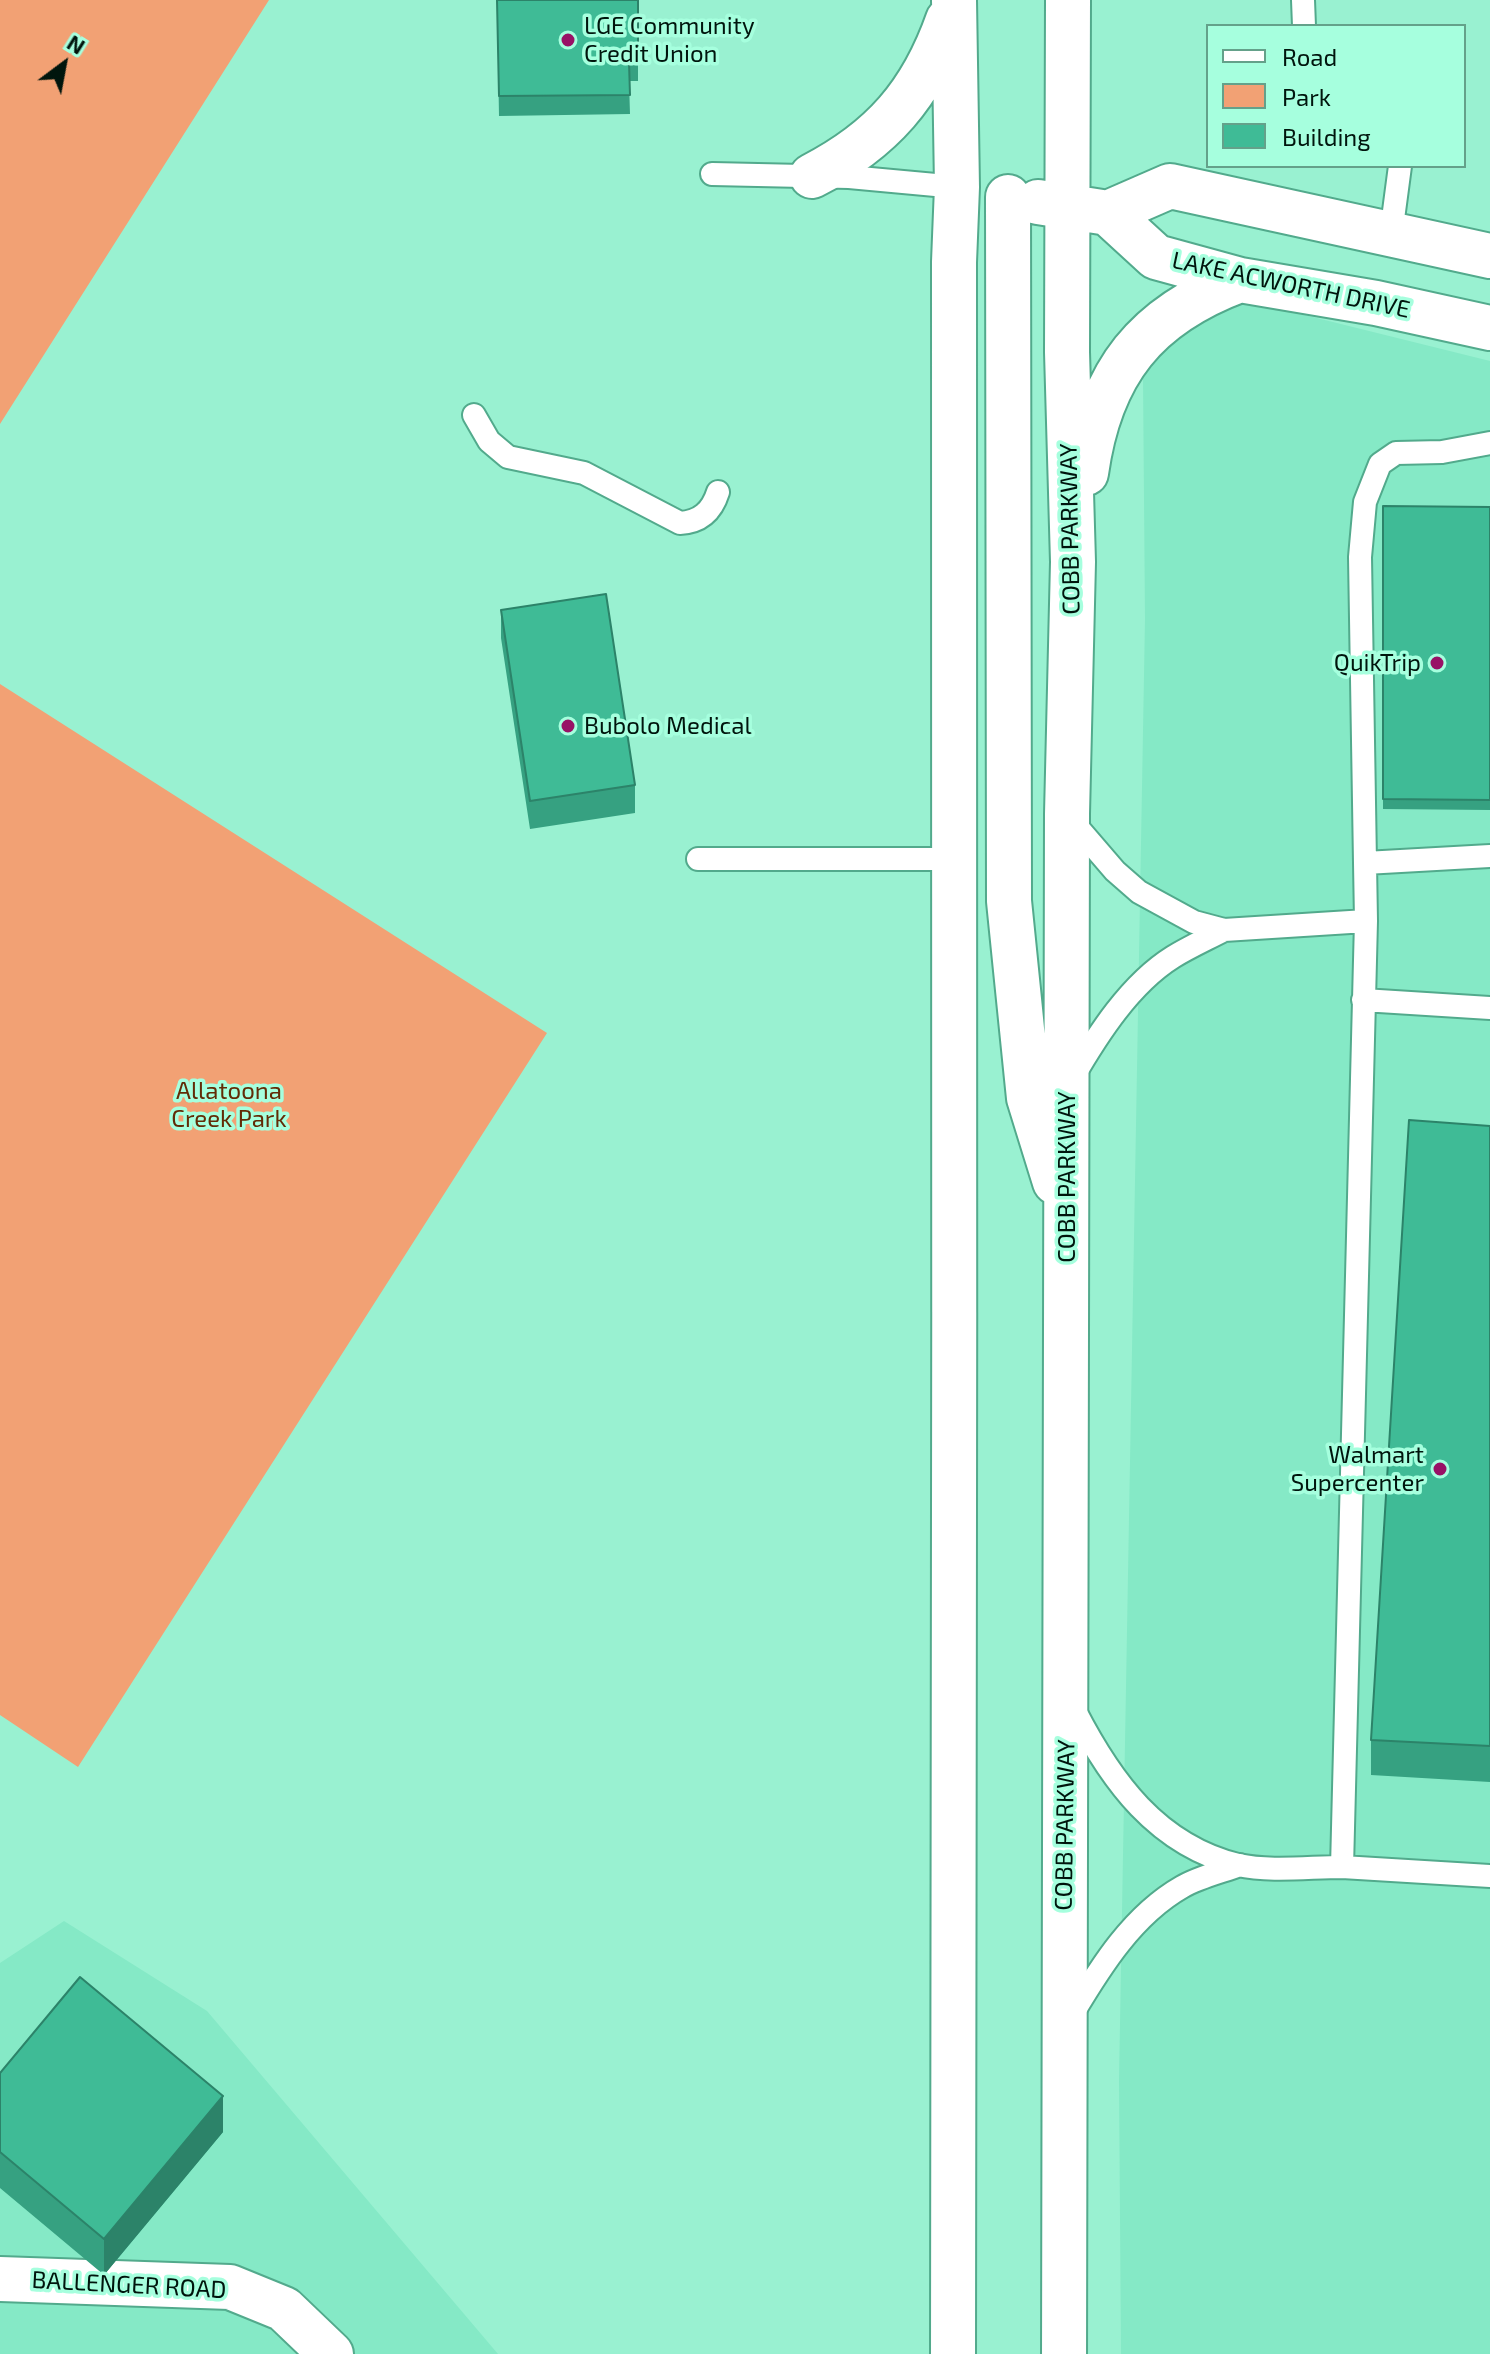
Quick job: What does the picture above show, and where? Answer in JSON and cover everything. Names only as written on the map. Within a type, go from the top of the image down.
[{"type":"main road","name":"COBB PARKWAY","points":[[1064,2354],[1067,814],[1073,562],[1088,209],[1068,0]]},
{"type":"main road","points":[[812,176],[870,141],[896,114],[930,61],[954,1]]},
{"type":"main road","points":[[953,2354],[954,262],[957,187],[954,1]]},
{"type":"main road","points":[[957,187],[1088,209],[1170,186],[1490,256]]},
{"type":"main road","points":[[1008,197],[1009,901],[1029,1098],[1049,1170],[1067,1208]]},
{"type":"main road","name":"LAKE ACWORTH DRIVE","points":[[1088,209],[1156,257],[1240,280],[1376,303],[1490,328]]},
{"type":"main road","points":[[1073,562],[1091,438],[1115,375],[1153,327],[1209,291],[1240,280]]},
{"type":"main road","name":"BALLENGER ROAD","points":[[0,2279],[230,2287],[284,2309],[331,2354]]},
{"type":"lane","points":[[1303,0],[1304,24]]},
{"type":"lane","points":[[1391,234],[1400,168]]},
{"type":"lane","points":[[712,174],[812,176],[957,187]]},
{"type":"lane","points":[[474,415],[489,441],[508,457],[584,473],[680,523],[693,522],[705,515],[718,492]]},
{"type":"lane","points":[[1342,1867],[1366,921],[1360,557],[1365,502],[1380,464],[1396,453],[1442,452],[1490,443]]},
{"type":"lane","points":[[1067,814],[1115,871],[1139,892],[1184,917],[1224,930],[1366,921]]},
{"type":"lane","points":[[1365,863],[1490,856]]},
{"type":"lane","points":[[698,859],[954,859]]},
{"type":"lane","points":[[1066,1089],[1109,1023],[1151,975],[1171,958],[1224,930]]},
{"type":"lane","points":[[1363,1000],[1490,1008]]},
{"type":"lane","points":[[1067,1696],[1111,1774],[1157,1826],[1183,1842],[1240,1865]]},
{"type":"lane","points":[[1063,2029],[1096,1975],[1140,1920],[1184,1885],[1240,1865],[1342,1867],[1490,1876]]},
{"type":"shaded area","points":[[1228,296],[1490,361],[1490,2354],[1121,2354],[1119,2080],[1145,619],[1143,378],[1168,338]]},
{"type":"shaded area","points":[[64,1921],[207,2011],[498,2354],[0,2354],[0,1963]]},
{"type":"green space","points":[[0,0],[269,0],[0,424]]},
{"type":"green space","name":"Allatoona Creek Park","points":[[0,684],[547,1033],[78,1767],[0,1715]]},
{"type":"building","name":"LGE Community Credit Union","points":[[497,0],[638,0],[638,62],[629,62],[630,95],[499,96]]},
{"type":"building","name":"QuikTrip","points":[[1383,506],[1490,507],[1490,800],[1383,799]]},
{"type":"building","name":"Bubolo Medical","points":[[606,594],[635,785],[530,801],[501,610]]},
{"type":"building","name":"Walmart Supercenter","points":[[1409,1120],[1490,1126],[1490,1746],[1371,1740]]},
{"type":"building","points":[[80,1977],[223,2096],[104,2239],[0,2152],[0,2073]]},
{"type":"place","name":"LGE Community Credit Union","points":[[568,40]]},
{"type":"place","name":"QuikTrip","points":[[1437,663]]},
{"type":"place","name":"Bubolo Medical","points":[[568,726]]},
{"type":"place","name":"Walmart Supercenter","points":[[1440,1469]]}]
